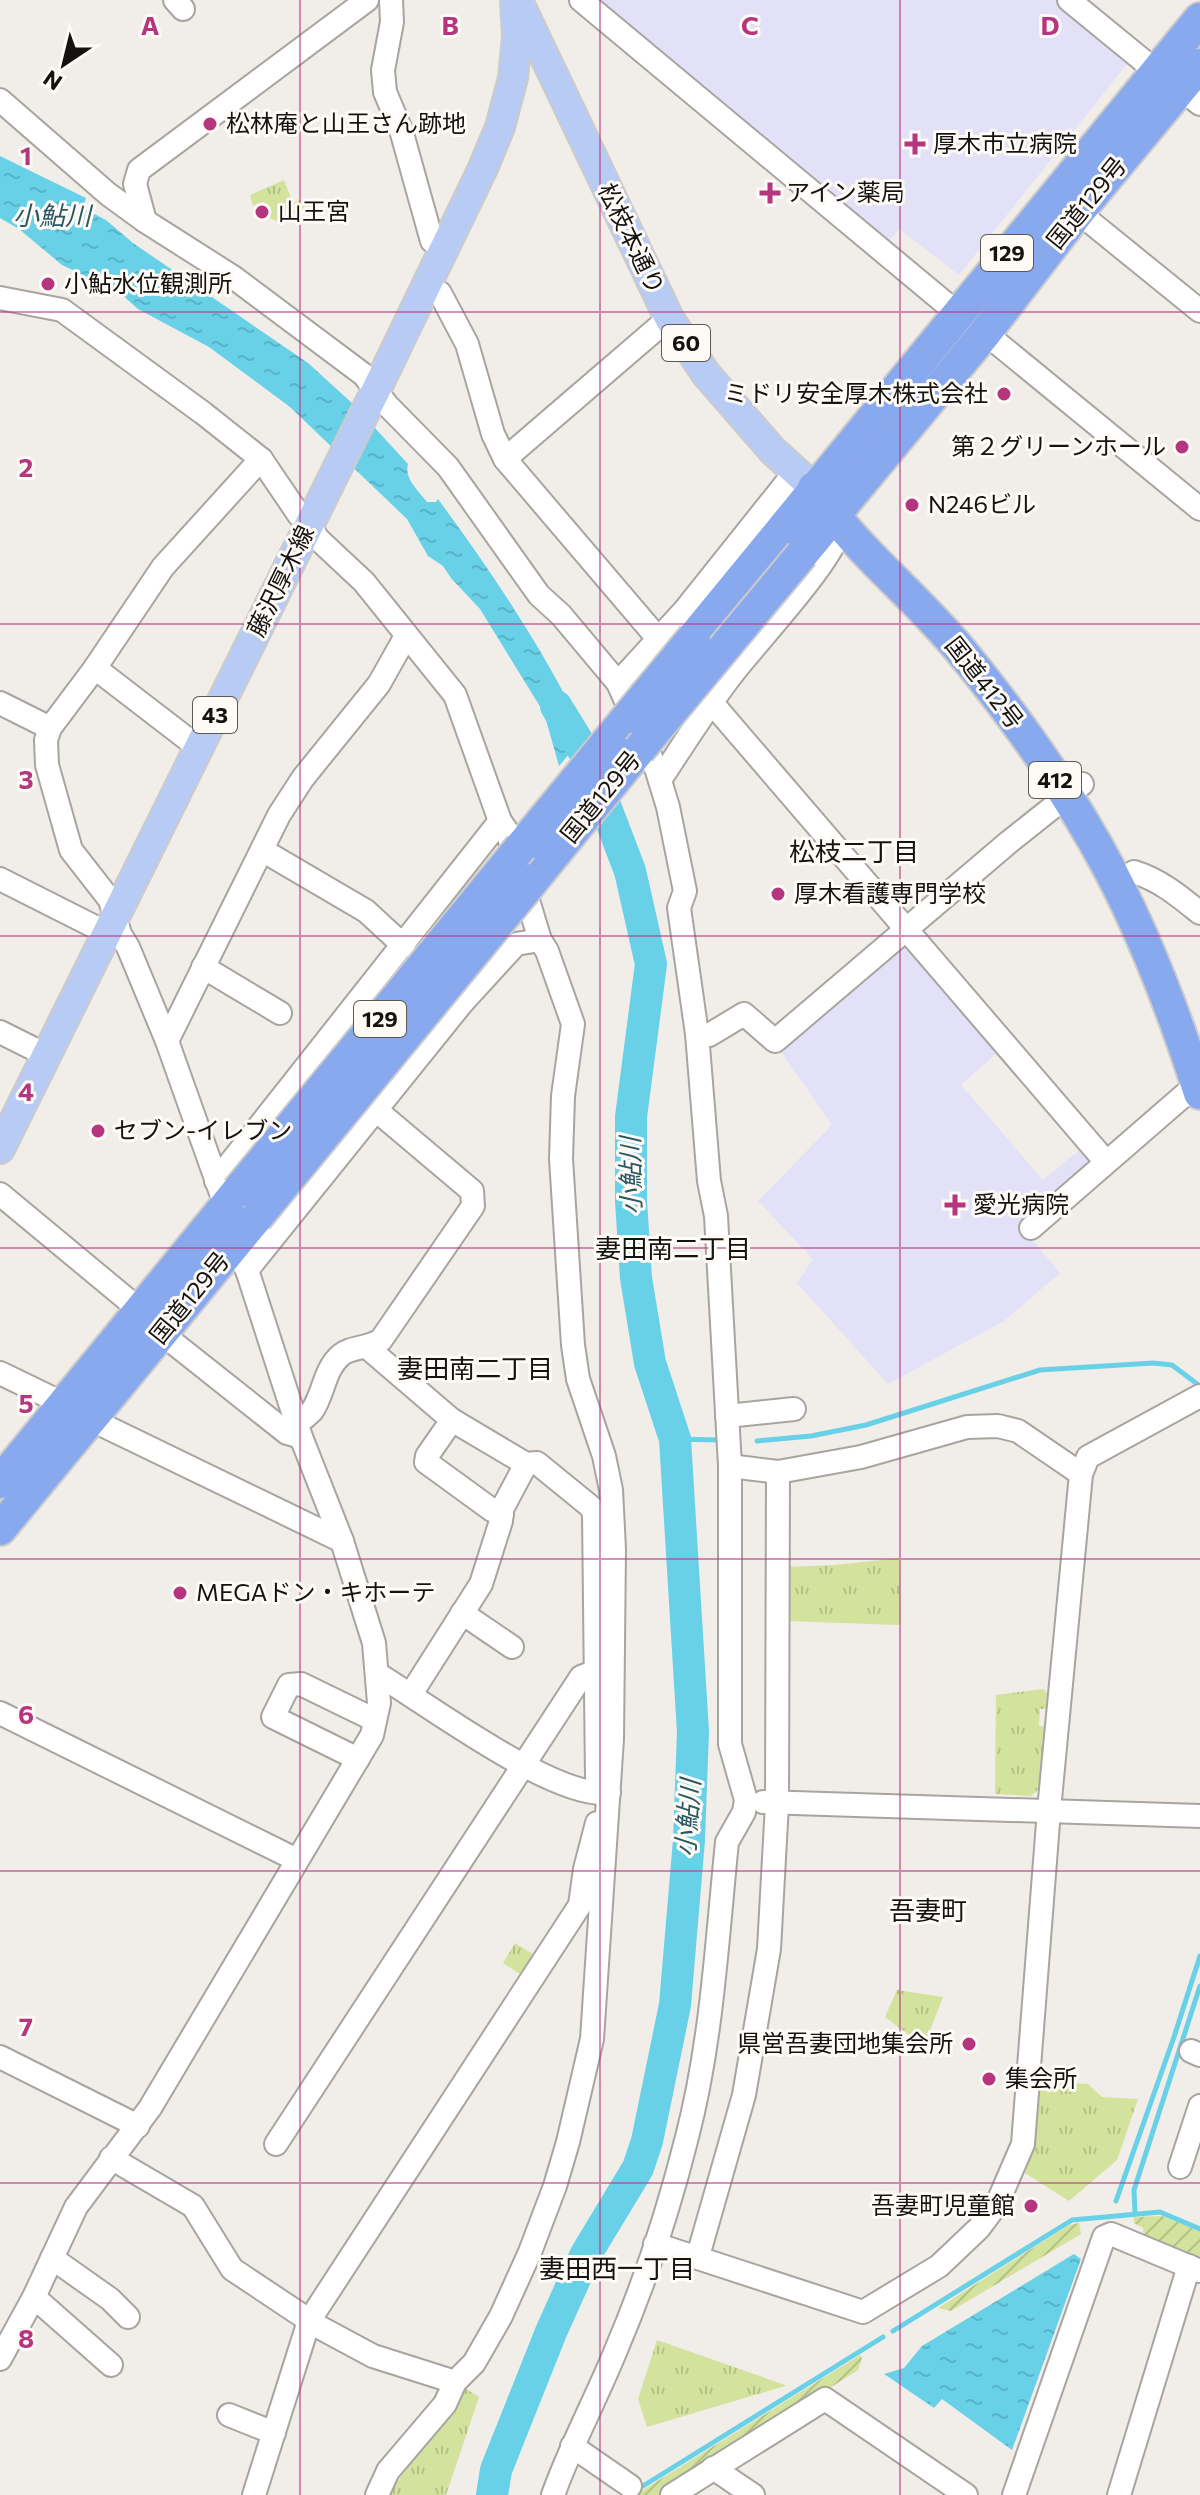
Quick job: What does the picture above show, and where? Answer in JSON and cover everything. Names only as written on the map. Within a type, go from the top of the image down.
[{"type":"highway","name":"国道129号","points":[[151,1322],[240,1257],[234,1200],[802,554],[840,515],[1184,82],[1200,19]]},
{"type":"highway","name":"国道129号","points":[[0,1529],[77,1411],[151,1322],[234,1200],[776,535],[804,480],[957,313],[1184,82]]},
{"type":"highway","name":"412","points":[[804,480],[840,515]]},
{"type":"highway","name":"国道412号","points":[[840,515],[975,634],[1037,714],[1169,1000],[1199,1084]]},
{"type":"highway","name":"国道412号","points":[[1074,790],[1134,872],[1179,975],[1200,1033]]},
{"type":"highway","name":"国道129号","points":[[0,1482],[77,1411]]},
{"type":"main road","name":"藤沢厚木線","points":[[0,1149],[483,168],[500,127],[513,78],[517,37],[516,0]]},
{"type":"main road","name":"松枝本通り","points":[[516,0],[669,318],[706,374],[804,480]]},
{"type":"main road","points":[[513,78],[520,71],[533,69],[554,78]]},
{"type":"street","points":[[145,221],[135,184],[139,170],[367,0]]},
{"type":"street","points":[[391,0],[392,22],[383,70],[385,92],[401,130],[432,241]]},
{"type":"street","points":[[581,0],[957,313]]},
{"type":"street","points":[[1069,0],[1184,82]]},
{"type":"street","points":[[0,100],[11,113],[108,194],[233,277],[364,375],[374,393],[448,467],[539,595],[618,683],[660,780],[685,891],[679,908],[697,1034],[709,1181],[716,1216],[730,1466],[730,1744],[746,1800],[744,1812],[727,1842],[704,2053],[690,2122],[655,2244],[617,2348],[553,2495]]},
{"type":"street","points":[[1078,212],[1200,311]]},
{"type":"street","points":[[440,293],[467,344],[493,434],[505,459],[660,641]]},
{"type":"street","points":[[0,298],[62,310],[261,459],[299,515],[311,519],[317,538],[364,582],[455,695],[500,821],[507,831],[540,940],[547,951],[573,1024],[563,1096],[561,1159],[573,1345],[578,1379],[604,1456],[611,1490],[614,1549],[612,1739],[580,1905],[309,2321],[254,2495]]},
{"type":"street","points":[[505,459],[669,318]]},
{"type":"street","points":[[985,333],[1200,509]]},
{"type":"street","points":[[111,925],[110,900],[71,850],[47,765],[46,740],[50,728],[163,567],[261,459]]},
{"type":"street","points":[[618,683],[660,641],[804,480]]},
{"type":"street","points":[[660,780],[708,702],[827,558],[840,515]]},
{"type":"street","points":[[167,1041],[279,815],[303,778],[379,684],[406,636]]},
{"type":"street","points":[[95,668],[199,748]]},
{"type":"street","points":[[708,702],[906,931],[920,943],[1106,1162]]},
{"type":"street","points":[[0,703],[50,728]]},
{"type":"street","points":[[697,1034],[709,1035],[744,1014],[775,1041],[1074,790]]},
{"type":"street","points":[[234,1200],[404,946],[500,821]]},
{"type":"street","points":[[262,850],[366,911],[404,946]]},
{"type":"street","points":[[1134,872],[1151,877],[1177,893],[1200,913]]},
{"type":"street","points":[[0,879],[111,925],[120,934],[234,1200]]},
{"type":"street","points":[[0,2359],[34,2297],[76,2207],[138,2126],[372,1735],[379,1703],[374,1643],[342,1541],[299,1430],[240,1257],[376,1110],[462,1003],[516,944],[540,940]]},
{"type":"street","points":[[203,967],[280,1013]]},
{"type":"street","points":[[0,1032],[46,1055]]},
{"type":"street","points":[[1031,1228],[1199,1084]]},
{"type":"street","points":[[0,1194],[287,1433],[299,1430],[312,1411],[328,1373],[340,1355],[352,1349],[368,1348],[381,1340],[473,1206],[472,1191],[376,1110]]},
{"type":"street","points":[[368,1348],[452,1420],[526,1464],[537,1463],[591,1507],[594,1514],[594,1672],[603,1793],[592,2039],[555,2186],[501,2316],[474,2363],[455,2382],[445,2404],[388,2471],[377,2495]]},
{"type":"street","points":[[0,1373],[342,1541]]},
{"type":"street","points":[[655,2244],[863,2312],[939,2266],[979,2228],[997,2204],[1023,2144],[1049,1810],[1081,1474],[1088,1457],[1192,1400]]},
{"type":"street","points":[[727,1416],[794,1409]]},
{"type":"street","points":[[452,1420],[426,1462],[502,1514]]},
{"type":"street","points":[[730,1466],[778,1472],[876,1454],[967,1427],[998,1426],[1018,1431],[1081,1474]]},
{"type":"street","points":[[411,1694],[481,1584],[502,1514],[526,1464]]},
{"type":"street","points":[[698,2256],[733,2137],[751,2057],[769,1949],[777,1804],[778,1472]]},
{"type":"street","points":[[462,1613],[512,1647]]},
{"type":"street","points":[[276,2144],[581,1677],[594,1672]]},
{"type":"street","points":[[379,1675],[522,1765],[571,1788],[603,1793]]},
{"type":"street","points":[[358,1759],[273,1717],[289,1685],[301,1684],[375,1720]]},
{"type":"street","points":[[0,1713],[297,1860]]},
{"type":"street","points":[[746,1800],[777,1804],[1200,1816]]},
{"type":"street","points":[[0,2057],[138,2126]]},
{"type":"street","points":[[1179,2152],[1200,2106]]},
{"type":"street","points":[[111,2158],[193,2206],[232,2269],[309,2321],[373,2356],[455,2382]]},
{"type":"street","points":[[1014,2495],[1104,2237],[1111,2234],[1195,2268],[1119,2495]]},
{"type":"street","points":[[52,2258],[110,2299],[128,2317]]},
{"type":"street","points":[[34,2297],[111,2365]]},
{"type":"street","points":[[672,2495],[825,2399],[966,2495]]},
{"type":"street","points":[[229,2415],[274,2433]]},
{"type":"street","points":[[572,2446],[630,2486]]},
{"type":"street","points":[[713,2468],[753,2495]]},
{"type":"shaded area","name":"厚木市立病院","points":[[593,0],[1058,0],[1131,59],[959,275],[899,229],[888,243]]},
{"type":"shaded area","points":[[900,942],[909,943],[1000,1050],[961,1085],[1043,1180],[1083,1147],[1105,1171],[1071,1207],[1032,1240],[1060,1273],[1004,1321],[888,1384],[797,1283],[813,1259],[758,1201],[832,1125],[778,1047]]},
{"type":"green space","points":[[284,180],[293,203],[307,198],[311,208],[276,221],[270,218],[264,202],[253,206],[250,195]]},
{"type":"green space","points":[[899,1558],[901,1623],[898,1625],[787,1621],[785,1567]]},
{"type":"green space","points":[[1043,1689],[1047,1693],[1046,1709],[1040,1709],[1039,1726],[1046,1727],[1043,1785],[1031,1796],[995,1794],[996,1695]]},
{"type":"green space","points":[[515,1943],[536,1956],[524,1977],[503,1963]]},
{"type":"green space","points":[[897,1990],[943,1997],[924,2046],[885,2017]]},
{"type":"green space","points":[[1047,2082],[1088,2084],[1102,2097],[1138,2099],[1117,2160],[1069,2201],[1025,2173],[1033,2146],[1035,2087]]},
{"type":"green space","points":[[1162,2216],[1200,2231],[1200,2261],[1144,2237],[1143,2228],[1134,2223],[1134,2217]]},
{"type":"green space","points":[[1079,2223],[1081,2234],[951,2311],[938,2308],[1069,2225]]},
{"type":"green space","points":[[657,2340],[785,2386],[647,2427],[638,2399]]},
{"type":"green space","points":[[860,2355],[858,2370],[662,2495],[635,2495]]},
{"type":"green space","points":[[465,2388],[479,2397],[446,2495],[388,2495]]},
{"type":"water","name":"小鮎川","points":[[0,156],[86,198],[83,208],[106,220],[133,243],[308,363],[352,403],[408,464],[408,475],[416,489],[427,502],[438,499],[498,584],[535,643],[585,735],[559,766],[544,713],[480,609],[443,566],[428,556],[407,519],[290,407],[209,347],[138,309],[120,293],[62,265],[19,229],[0,218]]},
{"type":"water","points":[[1074,2254],[1081,2259],[1012,2450],[942,2399],[934,2408],[884,2374],[904,2368],[922,2346]]},
{"type":"waterway","name":"小鮎川","points":[[492,2495],[496,2470],[551,2332],[586,2254],[638,2168],[647,2141],[675,2005],[689,1840],[693,1732],[675,1439],[650,1363],[636,1278],[631,1201],[631,1117],[651,964],[630,871],[585,753],[556,706]]},
{"type":"waterway","points":[[757,1441],[811,1436],[866,1425],[1040,1370],[1153,1363],[1172,1365],[1200,1386]]},
{"type":"waterway","points":[[675,1439],[719,1440]]},
{"type":"waterway","points":[[1116,2201],[1200,1956]]},
{"type":"waterway","points":[[1135,2214],[1134,2190],[1200,1986]]},
{"type":"waterway","points":[[893,2331],[1072,2220],[1160,2212],[1200,2229]]},
{"type":"waterway","points":[[643,2486],[883,2337]]},
{"type":"place","name":"松林庵と山王さん跡地","points":[[210,124]]},
{"type":"place","name":"厚木市立病院","points":[[915,144]]},
{"type":"place","name":"アイン薬局","points":[[770,193]]},
{"type":"place","name":"山王宮","points":[[262,212]]},
{"type":"place","name":"小鮎水位観測所","points":[[48,284]]},
{"type":"place","name":"ミドリ安全厚木株式会社","points":[[1004,394]]},
{"type":"place","name":"第２グリーンホール","points":[[1182,447]]},
{"type":"place","name":"N246ビル","points":[[912,505]]},
{"type":"place","name":"厚木看護専門学校","points":[[778,894]]},
{"type":"place","name":"セブン-イレブン","points":[[98,1131]]},
{"type":"place","name":"愛光病院","points":[[955,1205]]},
{"type":"place","name":"MEGAドン・キホーテ","points":[[180,1593]]},
{"type":"place","name":"県営吾妻団地集会所","points":[[969,2044]]},
{"type":"place","name":"集会所","points":[[989,2079]]},
{"type":"place","name":"吾妻町児童館","points":[[1031,2206]]},
{"type":"district","name":"松枝二丁目","points":[[854,852]]},
{"type":"district","name":"妻田南二丁目","points":[[673,1249]]},
{"type":"district","name":"妻田南二丁目","points":[[475,1369]]},
{"type":"district","name":"吾妻町","points":[[928,1911]]},
{"type":"district","name":"妻田西一丁目","points":[[617,2269]]}]
